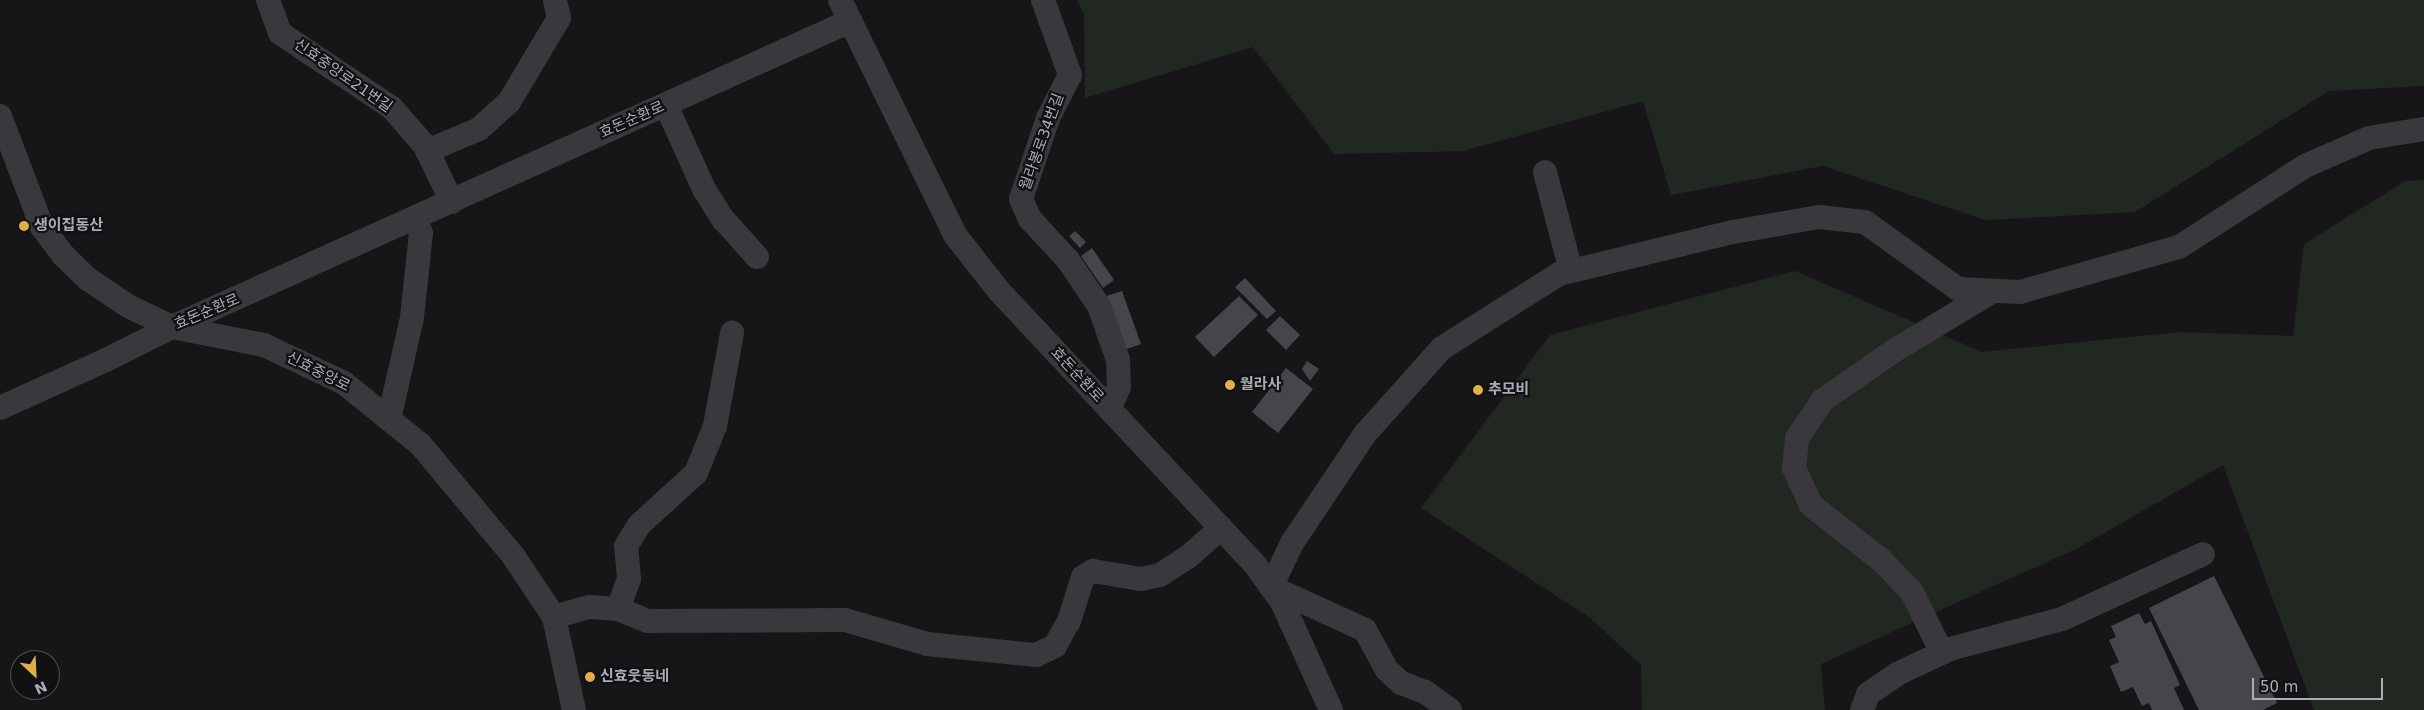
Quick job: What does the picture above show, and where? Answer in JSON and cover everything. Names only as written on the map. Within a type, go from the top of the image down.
[{"type":"street","name":"신효중앙로21번길","points":[[268,0],[280,33],[392,108],[427,151],[452,202]]},
{"type":"street","points":[[427,151],[479,129],[509,102],[559,18],[555,0]]},
{"type":"street","name":"효돈순환로","points":[[840,0],[851,11],[955,235],[999,291],[1221,528],[1271,587],[1282,602],[1331,710]]},
{"type":"street","name":"월라봉로34번길","points":[[1043,0],[1070,75],[1048,118],[1021,200],[1030,219],[1068,260],[1099,306],[1118,360],[1119,387],[1109,409]]},
{"type":"street","name":"효돈순환로","points":[[0,408],[106,360],[172,326],[415,219],[666,105],[851,11]]},
{"type":"street","points":[[666,105],[704,189],[724,218],[757,257]]},
{"type":"street","name":"신효중앙로","points":[[0,116],[42,227],[63,255],[88,279],[128,306],[172,326],[264,345],[344,382],[420,444],[514,557],[554,617],[574,710]]},
{"type":"street","points":[[1450,710],[1425,692],[1401,683],[1387,670],[1364,630],[1271,587],[1292,543],[1365,434],[1442,348],[1559,274],[1732,232],[1819,217],[1865,222],[1958,289],[2020,292],[2179,247],[2305,166],[2370,138],[2424,129]]},
{"type":"street","points":[[1545,172],[1571,271]]},
{"type":"street","points":[[389,419],[412,318],[421,233],[415,219]]},
{"type":"street","points":[[1942,653],[1912,592],[1881,560],[1811,505],[1794,468],[1797,438],[1824,400],[1892,352],[1993,291]]},
{"type":"street","points":[[618,609],[628,579],[626,546],[639,525],[696,473],[700,465],[715,426],[732,333]]},
{"type":"street","points":[[554,617],[589,607],[618,609],[647,621],[845,620],[927,644],[1036,655],[1055,646],[1069,621],[1083,577],[1093,571],[1141,579],[1160,575],[1188,557],[1221,528]]},
{"type":"street","points":[[1862,710],[1868,694],[1899,673],[1942,653],[2062,619],[2203,554]]},
{"type":"shaded area","points":[[1077,0],[2424,0],[2424,86],[2329,91],[2135,212],[1986,220],[1823,166],[1671,195],[1643,101],[1463,151],[1334,154],[1253,47],[1085,98],[1084,14]]},
{"type":"shaded area","points":[[2424,180],[2424,710],[2314,710],[2223,465],[2078,548],[1821,664],[1825,710],[1642,710],[1641,665],[1590,618],[1421,508],[1550,335],[1795,271],[1982,352],[2180,332],[2293,336],[2304,244],[2405,181]]},
{"type":"building","points":[[1075,231],[1086,242],[1080,248],[1069,236]]},
{"type":"building","points":[[1092,248],[1114,280],[1103,288],[1081,256]]},
{"type":"building","points":[[1245,278],[1276,311],[1267,319],[1235,287]]},
{"type":"building","points":[[1122,291],[1141,344],[1124,350],[1106,296]]},
{"type":"building","points":[[1239,296],[1258,315],[1214,357],[1195,337]]},
{"type":"building","points":[[1280,316],[1300,335],[1286,350],[1266,330]]},
{"type":"building","points":[[1307,361],[1319,369],[1310,381],[1302,369]]},
{"type":"building","name":"월라사","points":[[1286,368],[1313,389],[1278,433],[1252,412]]},
{"type":"building","points":[[2214,576],[2277,703],[2263,710],[2199,710],[2149,608]]},
{"type":"building","points":[[2139,613],[2145,624],[2151,621],[2180,685],[2174,688],[2184,710],[2152,710],[2149,703],[2142,706],[2133,687],[2121,692],[2110,666],[2119,662],[2109,640],[2116,637],[2111,626]]},
{"type":"place","name":"생이집동산","points":[[24,226]]},
{"type":"place","name":"월라사","points":[[1230,385]]},
{"type":"place","name":"추모비","points":[[1478,390]]},
{"type":"place","name":"신효웃동네","points":[[590,677]]}]
